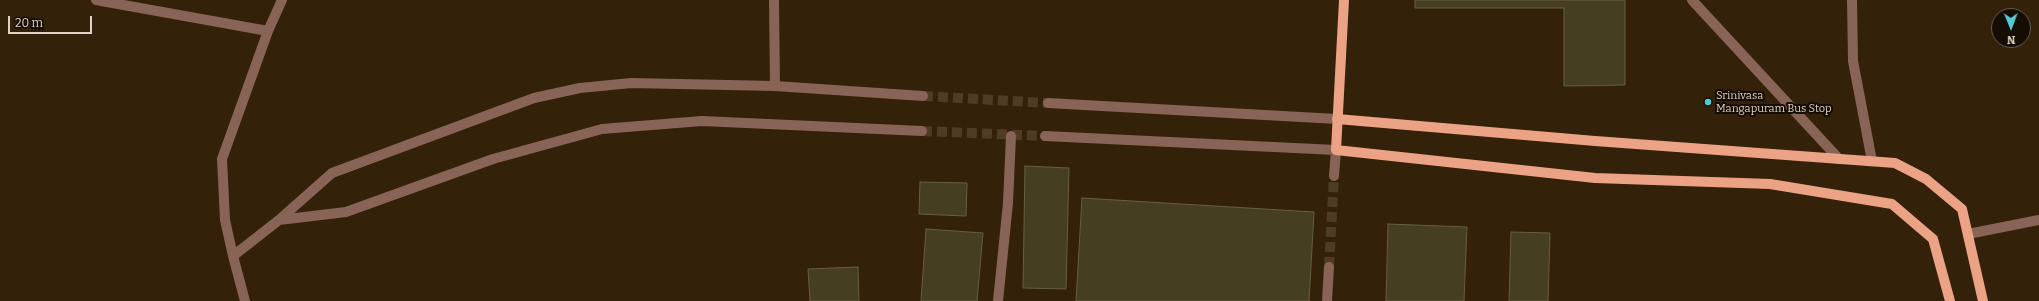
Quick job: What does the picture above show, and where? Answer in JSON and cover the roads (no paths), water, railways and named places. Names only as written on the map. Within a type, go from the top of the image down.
[{"type":"main road","points":[[1344,0],[1336,150],[1595,178],[1770,184],[1892,204],[1934,239],[1950,301]]},
{"type":"main road","points":[[1337,119],[1588,140],[1895,163],[1926,179],[1962,209],[1983,301]]},
{"type":"street","points":[[96,0],[268,31]]},
{"type":"street","points":[[245,301],[225,220],[222,159],[268,31],[282,0]]},
{"type":"street","points":[[774,0],[775,86]]},
{"type":"street","points":[[1692,0],[1839,159]]},
{"type":"street","points":[[1852,0],[1852,61],[1872,161]]},
{"type":"street","points":[[233,256],[279,220],[322,180],[342,168],[534,98],[580,88],[632,84],[775,86],[923,96]]},
{"type":"street","points":[[1048,103],[1337,119]]},
{"type":"street","points":[[279,220],[346,212],[493,159],[602,129],[702,121],[922,131]]},
{"type":"street","points":[[998,301],[1008,203],[1011,136]]},
{"type":"street","points":[[1045,136],[1336,150],[1334,176]]},
{"type":"street","points":[[1968,234],[2039,220]]},
{"type":"street","points":[[1328,301],[1329,267]]},
{"type":"tunnel","points":[[923,96],[1048,103]]},
{"type":"tunnel","points":[[922,131],[1045,136]]},
{"type":"tunnel","points":[[1329,267],[1334,176]]},
{"type":"place","name":"Srinivasa Mangapuram Bus Stop","points":[[1708,102]]}]
